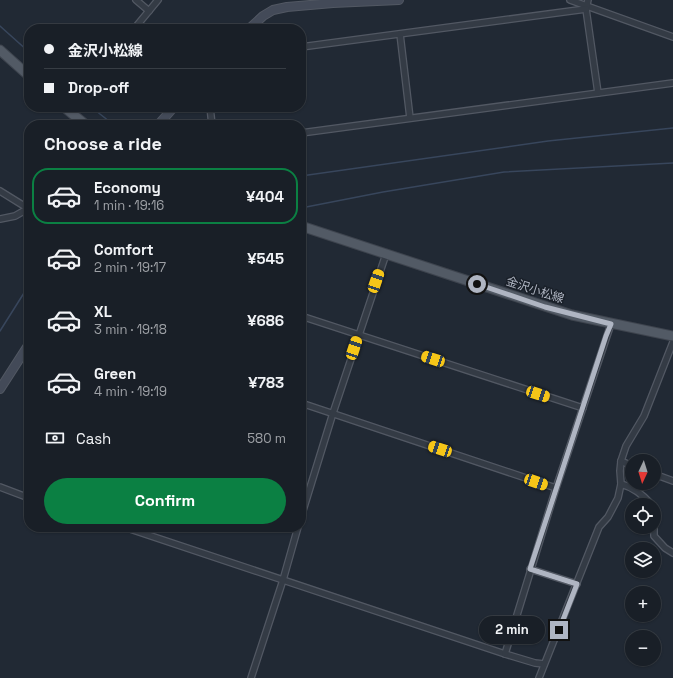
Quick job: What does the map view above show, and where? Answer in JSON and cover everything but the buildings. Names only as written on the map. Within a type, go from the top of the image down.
[{"type":"main road","points":[[0,50],[24,72]]},
{"type":"main road","points":[[71,112],[80,120]]},
{"type":"main road","name":"金沢小松線","points":[[306,228],[545,307],[611,324],[673,336]]},
{"type":"street","points":[[136,0],[149,10]]},
{"type":"street","points":[[138,24],[158,0]]},
{"type":"street","points":[[254,24],[263,16],[273,10],[287,7],[399,0]]},
{"type":"street","points":[[570,0],[673,37]]},
{"type":"street","points":[[306,46],[400,34],[587,5]]},
{"type":"street","points":[[587,5],[598,93]]},
{"type":"street","points":[[400,34],[410,118]]},
{"type":"street","points":[[306,132],[673,82]]},
{"type":"street","points":[[162,120],[170,112]]},
{"type":"street","points":[[0,191],[24,206]]},
{"type":"street","points":[[0,219],[15,216],[24,212]]},
{"type":"street","points":[[306,501],[358,335],[386,254]]},
{"type":"street","points":[[306,318],[583,408]]},
{"type":"street","points":[[505,654],[556,488],[611,324]]},
{"type":"street","points":[[539,678],[599,527],[608,517],[618,498],[621,484],[621,461],[626,446],[644,416],[673,342]]},
{"type":"street","points":[[0,389],[24,352]]},
{"type":"street","points":[[306,405],[556,488]]},
{"type":"street","points":[[621,461],[625,463]]},
{"type":"street","points":[[661,477],[673,481]]},
{"type":"street","points":[[621,484],[646,498]]},
{"type":"street","points":[[0,487],[24,496]]},
{"type":"street","points":[[139,532],[505,654],[535,663],[544,664]]},
{"type":"street","points":[[251,678],[283,580],[297,532]]},
{"type":"street","points":[[654,534],[654,536],[665,548],[673,553]]},
{"type":"street","points":[[530,569],[577,584]]},
{"type":"waterway","points":[[0,26],[24,48]]},
{"type":"waterway","points":[[97,112],[108,120]]},
{"type":"waterway","points":[[306,175],[548,141],[673,128]]},
{"type":"waterway","points":[[306,207],[383,192],[504,172],[673,163]]},
{"type":"waterway","points":[[0,331],[24,293]]},
{"type":"route","points":[[477,284],[545,307],[611,324],[530,569],[577,584],[559,630]]}]
